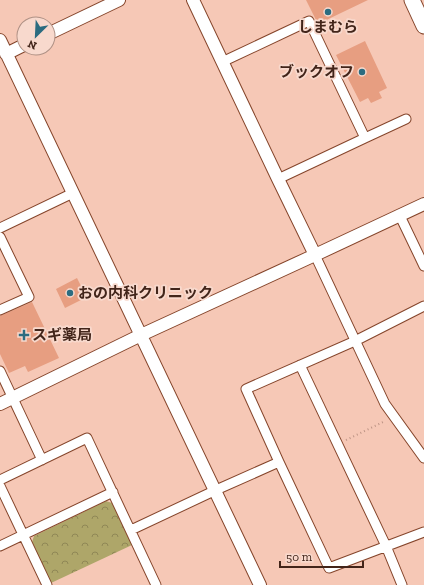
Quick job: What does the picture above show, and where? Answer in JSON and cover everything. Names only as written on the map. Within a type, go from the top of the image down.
[{"type":"main road","points":[[412,0],[424,26]]},
{"type":"street","points":[[56,30],[119,0]]},
{"type":"street","points":[[193,0],[385,404],[424,458]]},
{"type":"street","points":[[222,62],[309,21],[365,138]]},
{"type":"street","points":[[0,40],[3,55],[73,192],[260,585]]},
{"type":"street","points":[[3,55],[16,49]]},
{"type":"street","points":[[278,179],[406,119]]},
{"type":"street","points":[[0,228],[73,192]]},
{"type":"street","points":[[0,404],[141,335],[424,204]]},
{"type":"street","points":[[400,216],[424,266]]},
{"type":"street","points":[[0,237],[30,297],[0,310]]},
{"type":"street","points":[[424,306],[355,341],[246,389],[329,568],[424,532]]},
{"type":"street","points":[[300,365],[386,546],[402,585]]},
{"type":"street","points":[[0,371],[42,460]]},
{"type":"street","points":[[0,480],[87,438],[156,585]]},
{"type":"street","points":[[130,530],[279,462]]},
{"type":"street","points":[[0,486],[47,585]]},
{"type":"street","points":[[0,546],[113,492]]},
{"type":"path","points":[[338,444],[394,417]]},
{"type":"green space","points":[[106,501],[112,503],[132,545],[51,583],[32,542],[34,536]]},
{"type":"building","name":"しまむら","points":[[306,0],[368,0],[318,24]]},
{"type":"building","name":"ブックオフ","points":[[365,41],[387,88],[379,92],[382,98],[371,103],[368,98],[360,102],[336,55]]},
{"type":"building","name":"おの内科クリニック","points":[[77,278],[81,286],[79,287],[85,298],[65,308],[56,289]]},
{"type":"building","name":"スギ薬局","points":[[32,302],[59,358],[28,372],[25,366],[9,373],[0,354],[0,316]]},
{"type":"place","name":"しまむら","points":[[328,12]]},
{"type":"place","name":"ブックオフ","points":[[362,72]]},
{"type":"place","name":"おの内科クリニック","points":[[70,293]]},
{"type":"place","name":"スギ薬局","points":[[24,335]]}]
